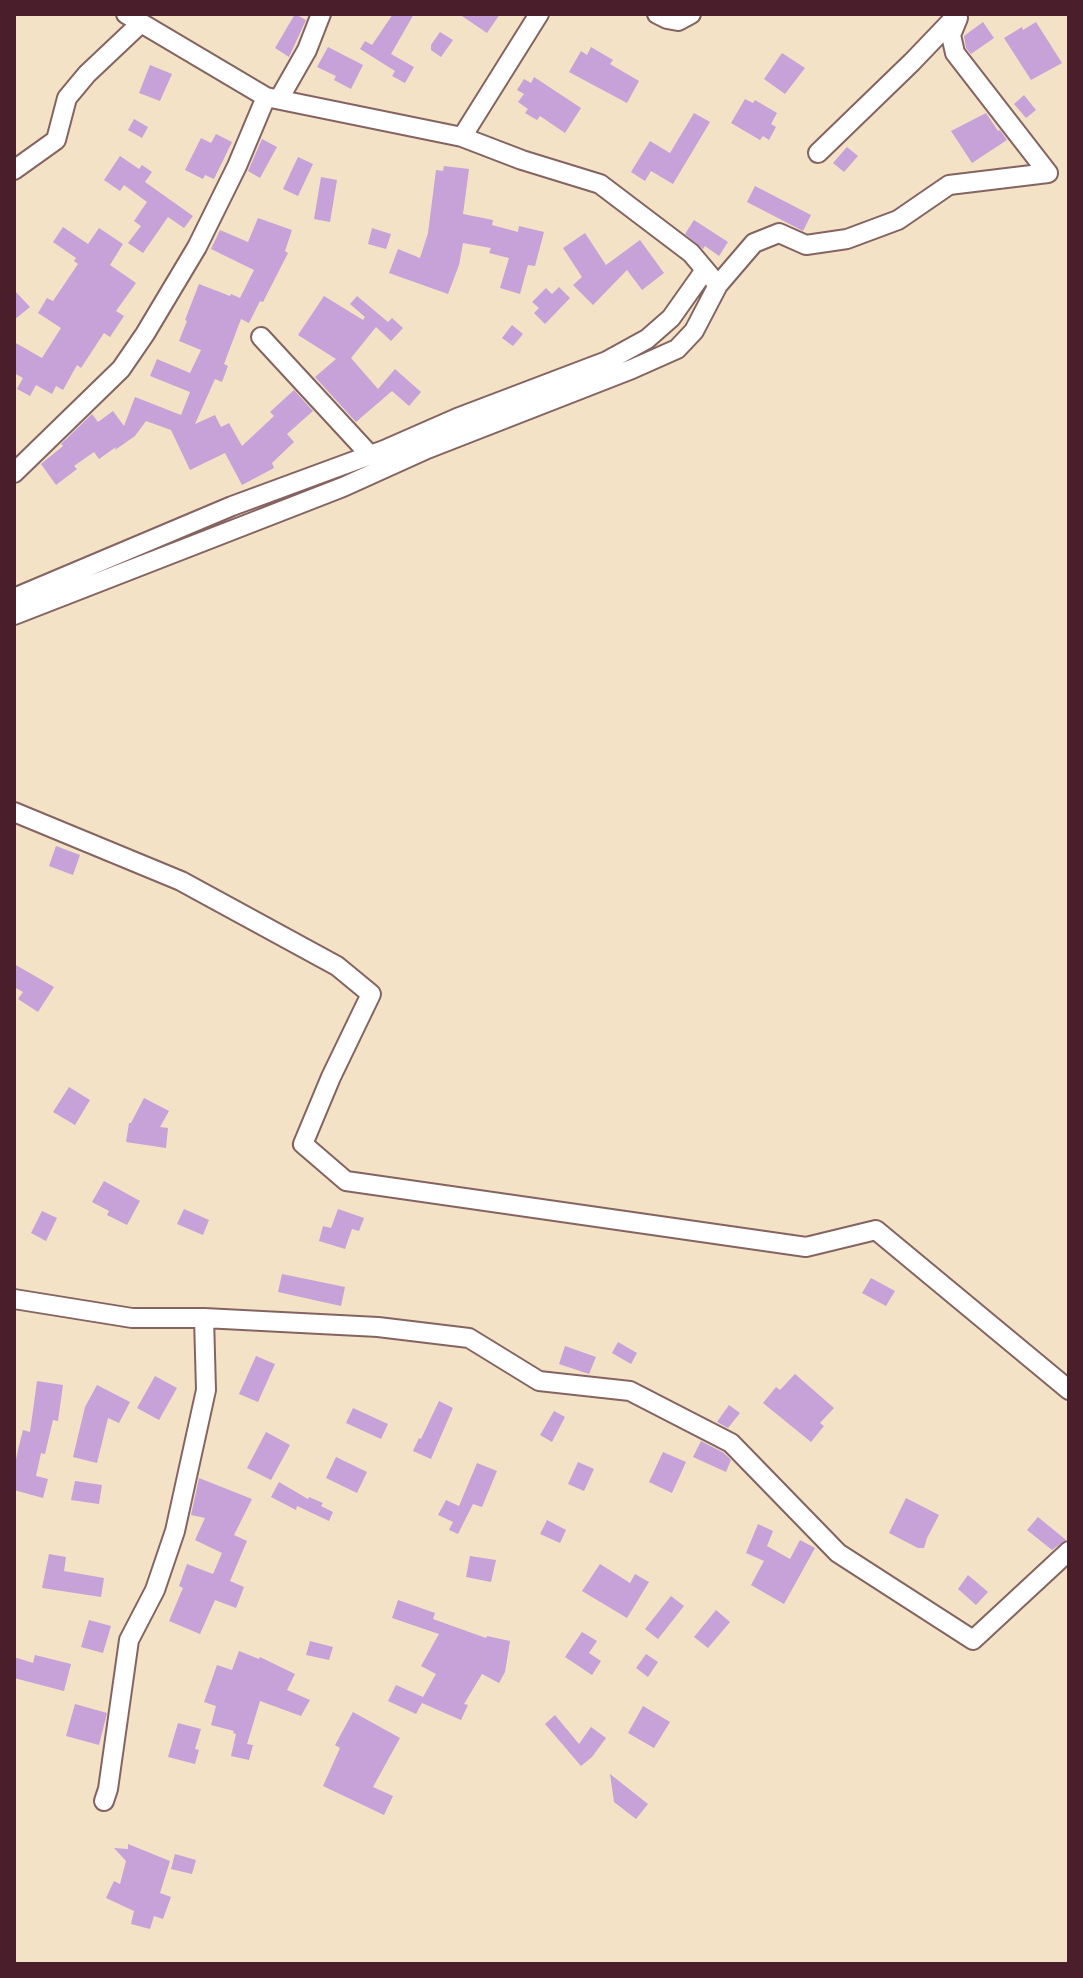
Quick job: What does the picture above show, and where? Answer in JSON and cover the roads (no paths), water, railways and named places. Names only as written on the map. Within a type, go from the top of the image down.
[{"type":"street","points":[[14,473],[121,369],[145,334],[197,247],[273,98],[307,50],[321,14]]},
{"type":"street","points":[[462,137],[539,14]]},
{"type":"street","points":[[657,14],[678,21],[691,14]]},
{"type":"street","points":[[818,153],[959,14]]},
{"type":"street","points":[[14,615],[343,487],[427,449],[677,349],[694,331],[718,285],[754,243],[779,233],[806,245],[847,239],[898,220],[949,185],[1048,173],[955,53],[951,35],[959,14]]},
{"type":"street","points":[[14,170],[56,140],[67,98],[133,18],[273,98],[462,137],[522,160],[600,184],[691,253],[718,285]]},
{"type":"street","points":[[14,598],[232,506],[607,361],[647,339],[671,318],[705,270]]},
{"type":"street","points":[[261,337],[370,455]]},
{"type":"street","points":[[14,812],[181,881],[337,966],[371,994],[303,1144],[346,1181],[806,1247],[876,1230],[1069,1390]]},
{"type":"street","points":[[14,1300],[132,1318],[204,1318],[378,1327],[469,1338],[539,1381],[630,1391],[731,1443],[838,1553],[973,1640],[1069,1551]]},
{"type":"street","points":[[104,1801],[129,1640],[155,1590],[175,1531],[206,1390],[204,1318]]}]
